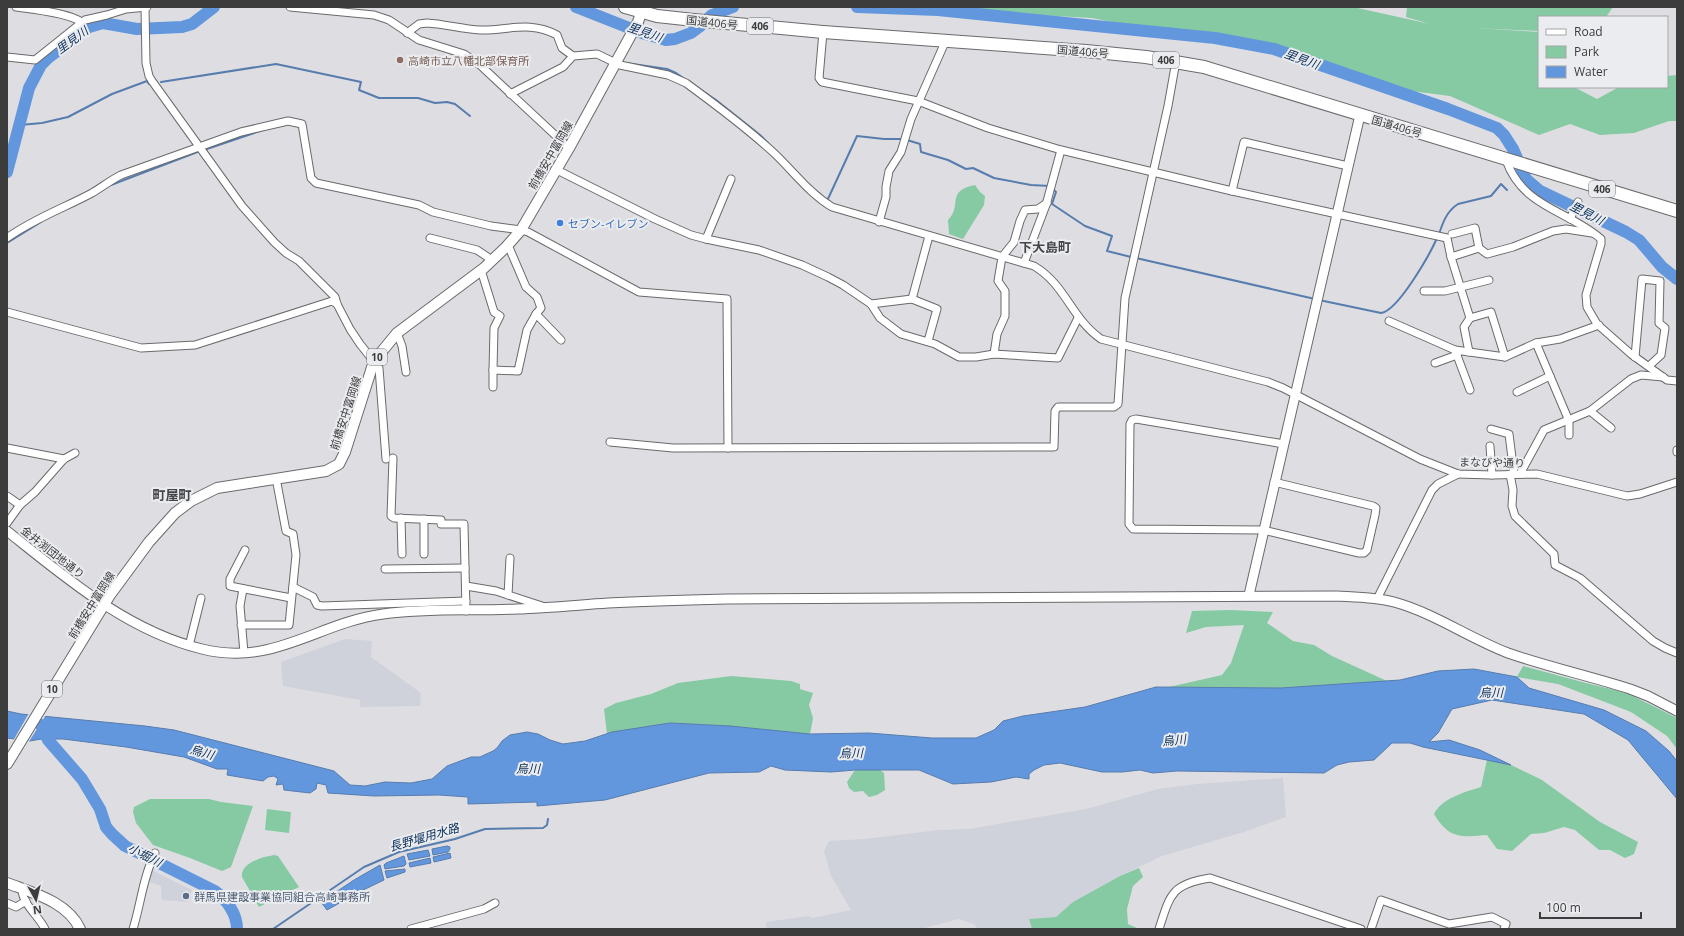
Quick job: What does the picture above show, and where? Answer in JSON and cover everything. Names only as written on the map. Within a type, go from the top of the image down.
[{"type":"highway","name":"国道406号","points":[[625,7],[641,14],[715,22],[823,32],[1086,51],[1176,61],[1204,67],[1677,211]]},
{"type":"main road","name":"前橋安中富岡線","points":[[7,764],[104,604],[149,542],[182,507],[199,496],[217,488],[326,471],[333,469],[339,464],[345,452],[374,361],[397,333],[481,270],[508,245],[521,230],[555,169],[569,148],[641,14]]},
{"type":"main road","points":[[7,883],[62,908],[71,916],[80,929]]},
{"type":"street","points":[[16,7],[36,9],[74,17],[81,22]]},
{"type":"street","points":[[7,57],[35,60],[39,59],[81,22],[126,8],[146,7],[145,54],[149,76],[198,147],[242,206],[274,242],[286,253],[299,261],[335,297],[337,304],[360,344],[379,368],[390,459],[391,516],[394,518],[441,520],[442,524],[464,524],[466,611]]},
{"type":"street","points":[[290,7],[374,16],[389,20],[419,40],[464,54],[480,65],[569,148]]},
{"type":"street","points":[[407,33],[419,24],[427,23],[480,30],[518,26],[533,27],[543,29],[556,35],[562,48],[573,56],[563,67],[510,94]]},
{"type":"street","points":[[823,32],[820,81],[918,101],[988,128],[1061,150],[1232,191],[1447,238],[1451,257],[1462,287],[1470,318]]},
{"type":"street","points":[[879,222],[886,197],[889,171],[901,152],[909,123],[946,40]]},
{"type":"street","name":"まなびや通り","points":[[573,56],[597,54],[615,62],[668,75],[686,82],[774,154],[816,197],[832,208],[1034,266],[1052,279],[1085,327],[1101,339],[1268,382],[1420,459],[1458,474],[1514,474],[1549,476],[1627,496],[1640,494],[1677,482]]},
{"type":"street","points":[[610,442],[674,448],[1054,446],[1055,411],[1058,407],[1114,407],[1118,404],[1125,298],[1168,106],[1176,61]]},
{"type":"street","points":[[1249,595],[1360,115]]},
{"type":"street","points":[[7,238],[37,219],[93,192],[112,179],[240,132],[291,121],[302,124],[311,178],[316,183],[419,205],[426,207],[433,212],[491,226],[521,230],[639,292],[727,298],[728,448]]},
{"type":"street","points":[[1232,191],[1244,142],[1348,166]]},
{"type":"street","points":[[1024,263],[1047,203],[1061,150]]},
{"type":"street","points":[[1509,160],[1516,179],[1530,196],[1541,204],[1571,218],[1600,239],[1601,244],[1586,295],[1586,303],[1593,318],[1635,357],[1667,380],[1677,381]]},
{"type":"street","points":[[555,169],[655,219],[691,235],[759,250],[796,262],[843,285],[871,304],[880,318],[892,328],[909,337],[928,341],[959,357],[976,357],[994,354],[1058,358],[1078,318]]},
{"type":"street","points":[[706,239],[732,179]]},
{"type":"street","points":[[994,354],[997,334],[1005,316],[1004,291],[998,281],[1002,257],[1014,242],[1025,210],[1038,209],[1047,203]]},
{"type":"street","points":[[1571,218],[1578,203]]},
{"type":"street","points":[[1452,234],[1475,228],[1479,248],[1487,254],[1513,247],[1553,231],[1566,229],[1592,233]]},
{"type":"street","points":[[912,299],[929,236]]},
{"type":"street","points":[[430,238],[477,250],[492,260]]},
{"type":"street","points":[[493,370],[518,371],[527,330],[541,308],[537,297],[526,286],[508,245]]},
{"type":"street","points":[[1451,257],[1479,248]]},
{"type":"street","points":[[481,270],[494,312],[500,316],[494,328],[493,387]]},
{"type":"street","points":[[1635,357],[1642,279],[1660,281],[1659,323],[1665,328],[1661,355],[1649,366]]},
{"type":"street","points":[[1424,291],[1445,290],[1489,280]]},
{"type":"street","points":[[871,304],[912,299],[937,308],[928,341]]},
{"type":"street","points":[[7,312],[141,348],[195,345],[332,301],[337,304]]},
{"type":"street","points":[[1469,352],[1464,327],[1470,318],[1491,312],[1505,357]]},
{"type":"street","points":[[536,314],[561,340]]},
{"type":"street","points":[[1389,321],[1456,352],[1469,352],[1505,357],[1536,343],[1560,339],[1599,325]]},
{"type":"street","points":[[397,333],[402,346],[406,372]]},
{"type":"street","points":[[1536,343],[1569,421],[1570,436]]},
{"type":"street","points":[[1435,363],[1456,352]]},
{"type":"street","points":[[1456,352],[1470,390]]},
{"type":"street","points":[[1514,474],[1544,430],[1569,421],[1590,411],[1632,378],[1641,375],[1664,377]]},
{"type":"street","points":[[1517,392],[1550,376]]},
{"type":"street","points":[[1590,411],[1610,428]]},
{"type":"street","points":[[1274,482],[1369,504],[1376,508],[1376,514],[1367,550],[1364,553],[1263,530],[1133,529],[1129,524],[1130,424],[1132,420],[1136,419],[1284,444]]},
{"type":"street","points":[[1491,429],[1509,434],[1514,474],[1512,506],[1515,516],[1554,554],[1556,566],[1580,578],[1653,641],[1677,653]]},
{"type":"street","points":[[1490,446],[1492,475]]},
{"type":"street","points":[[7,448],[64,459]]},
{"type":"street","points":[[7,523],[20,505],[64,459],[75,453]]},
{"type":"street","points":[[1377,599],[1432,490],[1438,484],[1458,474]]},
{"type":"street","points":[[242,625],[289,625],[296,555],[293,534],[286,531],[276,478]]},
{"type":"street","points":[[7,496],[20,505]]},
{"type":"street","points":[[401,518],[402,554]]},
{"type":"street","points":[[424,519],[424,554]]},
{"type":"street","name":"金井渕団地通り","points":[[7,531],[84,592],[104,604],[152,631],[189,646],[223,653],[244,653],[276,649],[346,623],[368,617],[404,613],[546,608],[651,601],[1249,595],[1337,596],[1377,599],[1394,602],[1423,613],[1485,644],[1630,689],[1677,711]]},
{"type":"street","points":[[245,550],[230,579],[230,586],[291,598]]},
{"type":"street","points":[[508,595],[510,558]]},
{"type":"street","points":[[386,569],[465,568]]},
{"type":"street","points":[[466,586],[496,591],[546,608]]},
{"type":"street","points":[[293,587],[313,597],[317,605],[322,606],[466,601]]},
{"type":"street","points":[[243,589],[240,606],[244,653]]},
{"type":"street","points":[[189,646],[201,598]]},
{"type":"street","points":[[133,929],[147,868],[155,853]]},
{"type":"street","points":[[1158,929],[1169,898],[1175,890],[1193,881],[1210,878],[1361,929]]},
{"type":"street","points":[[22,889],[22,894],[26,901],[45,929]]},
{"type":"street","points":[[1371,929],[1382,900],[1449,924],[1492,916],[1506,924],[1504,929]]},
{"type":"street","points":[[7,903],[16,907],[26,901]]},
{"type":"street","points":[[411,929],[484,910],[495,903]]},
{"type":"shaded area","points":[[345,639],[372,641],[371,657],[421,693],[420,706],[360,707],[360,700],[283,686],[281,662]]},
{"type":"shaded area","points":[[1283,778],[1286,817],[1244,832],[1162,856],[1120,876],[1073,902],[1056,917],[1029,919],[1032,929],[978,929],[974,924],[958,919],[921,929],[767,929],[766,922],[808,916],[812,918],[851,910],[831,876],[824,851],[829,841],[865,839],[938,830],[969,829],[1086,809],[1158,789],[1197,784]]},
{"type":"shaded area","points":[[151,870],[192,890],[187,902],[162,900],[161,886],[146,881]]},
{"type":"green space","points":[[873,7],[1353,7],[1430,24],[1406,17],[1407,7],[1613,7],[1607,16],[1538,16],[1538,31],[1476,28],[1538,32],[1538,88],[1576,88],[1597,99],[1617,88],[1668,88],[1668,76],[1677,75],[1677,121],[1669,121],[1634,133],[1600,135],[1570,124],[1539,135],[1450,96],[1403,90],[1350,69],[1278,48],[1207,35],[1174,34],[1092,18],[985,12],[907,11]]},
{"type":"green space","points":[[975,185],[985,196],[984,205],[963,239],[949,234],[948,220],[954,209],[957,195],[960,191]]},
{"type":"green space","points":[[1231,610],[1273,612],[1267,623],[1293,641],[1314,645],[1332,656],[1387,681],[1281,688],[1169,687],[1222,675],[1231,663],[1244,625],[1206,627],[1186,633],[1192,611]]},
{"type":"green space","points":[[1523,666],[1627,693],[1677,718],[1677,749],[1667,736],[1631,712],[1558,684],[1517,677]]},
{"type":"green space","points":[[731,676],[791,681],[800,684],[800,689],[813,693],[809,705],[813,718],[810,734],[730,726],[670,723],[607,734],[604,709],[616,703],[651,694],[678,683]]},
{"type":"green space","points":[[1487,760],[1511,765],[1542,780],[1600,822],[1638,842],[1634,854],[1625,858],[1610,850],[1599,850],[1575,830],[1564,827],[1544,833],[1531,834],[1512,851],[1497,849],[1487,835],[1460,836],[1450,832],[1442,826],[1434,814],[1442,804],[1454,796],[1481,787]]},
{"type":"green space","points":[[855,770],[880,770],[884,773],[885,790],[877,795],[869,797],[863,791],[854,792],[849,788],[847,782]]},
{"type":"green space","points":[[150,799],[209,799],[253,806],[231,867],[222,871],[153,845],[136,823],[133,812],[134,807]]},
{"type":"green space","points":[[267,809],[291,812],[289,833],[265,830]]},
{"type":"green space","points":[[274,855],[278,856],[299,887],[259,907],[242,877],[242,872],[248,864],[264,857]]},
{"type":"green space","points":[[1139,868],[1143,877],[1133,886],[1127,909],[1128,924],[1139,929],[1032,929],[1029,919],[1056,917],[1073,902],[1120,876]]},
{"type":"water","name":"烏川","points":[[1474,669],[1517,677],[1529,688],[1604,710],[1646,731],[1669,751],[1677,761],[1677,799],[1628,740],[1584,714],[1492,700],[1452,709],[1438,733],[1429,742],[1449,740],[1480,750],[1511,765],[1410,743],[1392,743],[1374,760],[1349,762],[1337,765],[1324,773],[1177,771],[1153,773],[1140,770],[1102,772],[1060,763],[1044,765],[1034,770],[1029,774],[1029,779],[1016,777],[991,782],[953,784],[919,770],[855,770],[831,772],[785,770],[771,766],[759,772],[709,773],[605,800],[537,806],[537,802],[468,804],[468,797],[439,795],[374,796],[328,793],[326,785],[317,783],[316,789],[310,793],[284,790],[283,784],[276,785],[278,779],[274,776],[268,777],[263,781],[227,775],[228,769],[217,769],[184,757],[126,747],[63,739],[41,739],[30,741],[7,738],[7,711],[21,714],[145,726],[174,730],[334,771],[350,785],[365,786],[385,782],[411,783],[432,779],[447,766],[471,757],[480,757],[493,751],[510,735],[527,732],[538,734],[563,744],[585,741],[612,732],[670,723],[730,726],[810,734],[869,733],[932,738],[976,738],[994,730],[1003,721],[1023,716],[1085,707],[1156,687],[1281,688],[1400,680],[1438,671]]},
{"type":"water","points":[[447,846],[450,847],[448,852],[433,855],[432,849]]},
{"type":"water","points":[[428,850],[430,856],[409,860],[407,854]]},
{"type":"water","points":[[450,853],[451,858],[434,862],[433,857]]},
{"type":"water","points":[[404,856],[406,864],[404,866],[385,869],[384,865],[386,863]]},
{"type":"water","points":[[430,858],[431,863],[410,867],[409,863]]},
{"type":"water","points":[[380,865],[384,880],[327,910],[321,902],[354,880]]},
{"type":"water","points":[[405,869],[405,872],[387,878],[385,871]]},
{"type":"pier","points":[[29,713],[46,715],[28,743],[13,741]]},
{"type":"waterway","name":"里見川","points":[[7,172],[29,88],[41,65],[48,58],[89,27],[103,23],[137,29],[182,27],[192,24],[214,7]]},
{"type":"waterway","name":"里見川","points":[[576,7],[642,33],[666,40],[675,39],[691,33],[712,15],[733,7]]},
{"type":"waterway","name":"里見川","points":[[857,7],[938,10],[1215,38],[1274,49],[1448,109],[1497,128],[1504,135],[1513,149],[1526,179],[1540,191],[1626,232],[1639,240],[1662,267],[1677,279]]},
{"type":"waterway","points":[[626,63],[667,69],[676,73],[716,100],[760,135],[771,146]]},
{"type":"waterway","points":[[161,82],[276,64],[361,82],[359,90],[379,98],[418,98],[435,103],[447,102],[455,104],[470,116]]},
{"type":"waterway","points":[[20,125],[42,123],[68,117],[112,94],[147,81],[149,84]]},
{"type":"waterway","points":[[204,150],[263,130]]},
{"type":"waterway","points":[[827,201],[857,136],[902,139]]},
{"type":"waterway","points":[[907,140],[920,144],[921,152],[948,160],[966,169],[973,168],[994,178],[1031,185],[1050,186]]},
{"type":"waterway","points":[[111,185],[200,151]]},
{"type":"waterway","points":[[1439,234],[1448,213],[1458,204],[1491,196],[1501,184],[1507,190]]},
{"type":"waterway","points":[[1053,189],[1056,192],[1052,204],[1085,226],[1112,236],[1107,251],[1131,257]]},
{"type":"waterway","points":[[7,243],[41,222]]},
{"type":"waterway","points":[[1319,300],[1381,313],[1388,310],[1396,303],[1413,281],[1437,238]]},
{"type":"waterway","points":[[1136,258],[1315,299]]},
{"type":"waterway","name":"小堀川","points":[[41,725],[48,740],[82,779],[100,809],[106,827],[112,834],[125,846],[215,891],[224,899],[233,913],[237,923],[237,929]]},
{"type":"waterway","name":"長野堰用水路","points":[[273,929],[364,867],[399,852],[455,839],[485,829],[543,828],[547,825],[548,819]]},
{"type":"place","name":"高崎市立八幡北部保育所","points":[[400,60]]},
{"type":"place","name":"セブン-イレブン","points":[[560,223]]},
{"type":"place","name":"群馬県建設事業協同組合高崎事務所","points":[[186,896]]},
{"type":"district","name":"下大島町","points":[[1045,247]]},
{"type":"district","name":"町屋町","points":[[172,495]]}]
